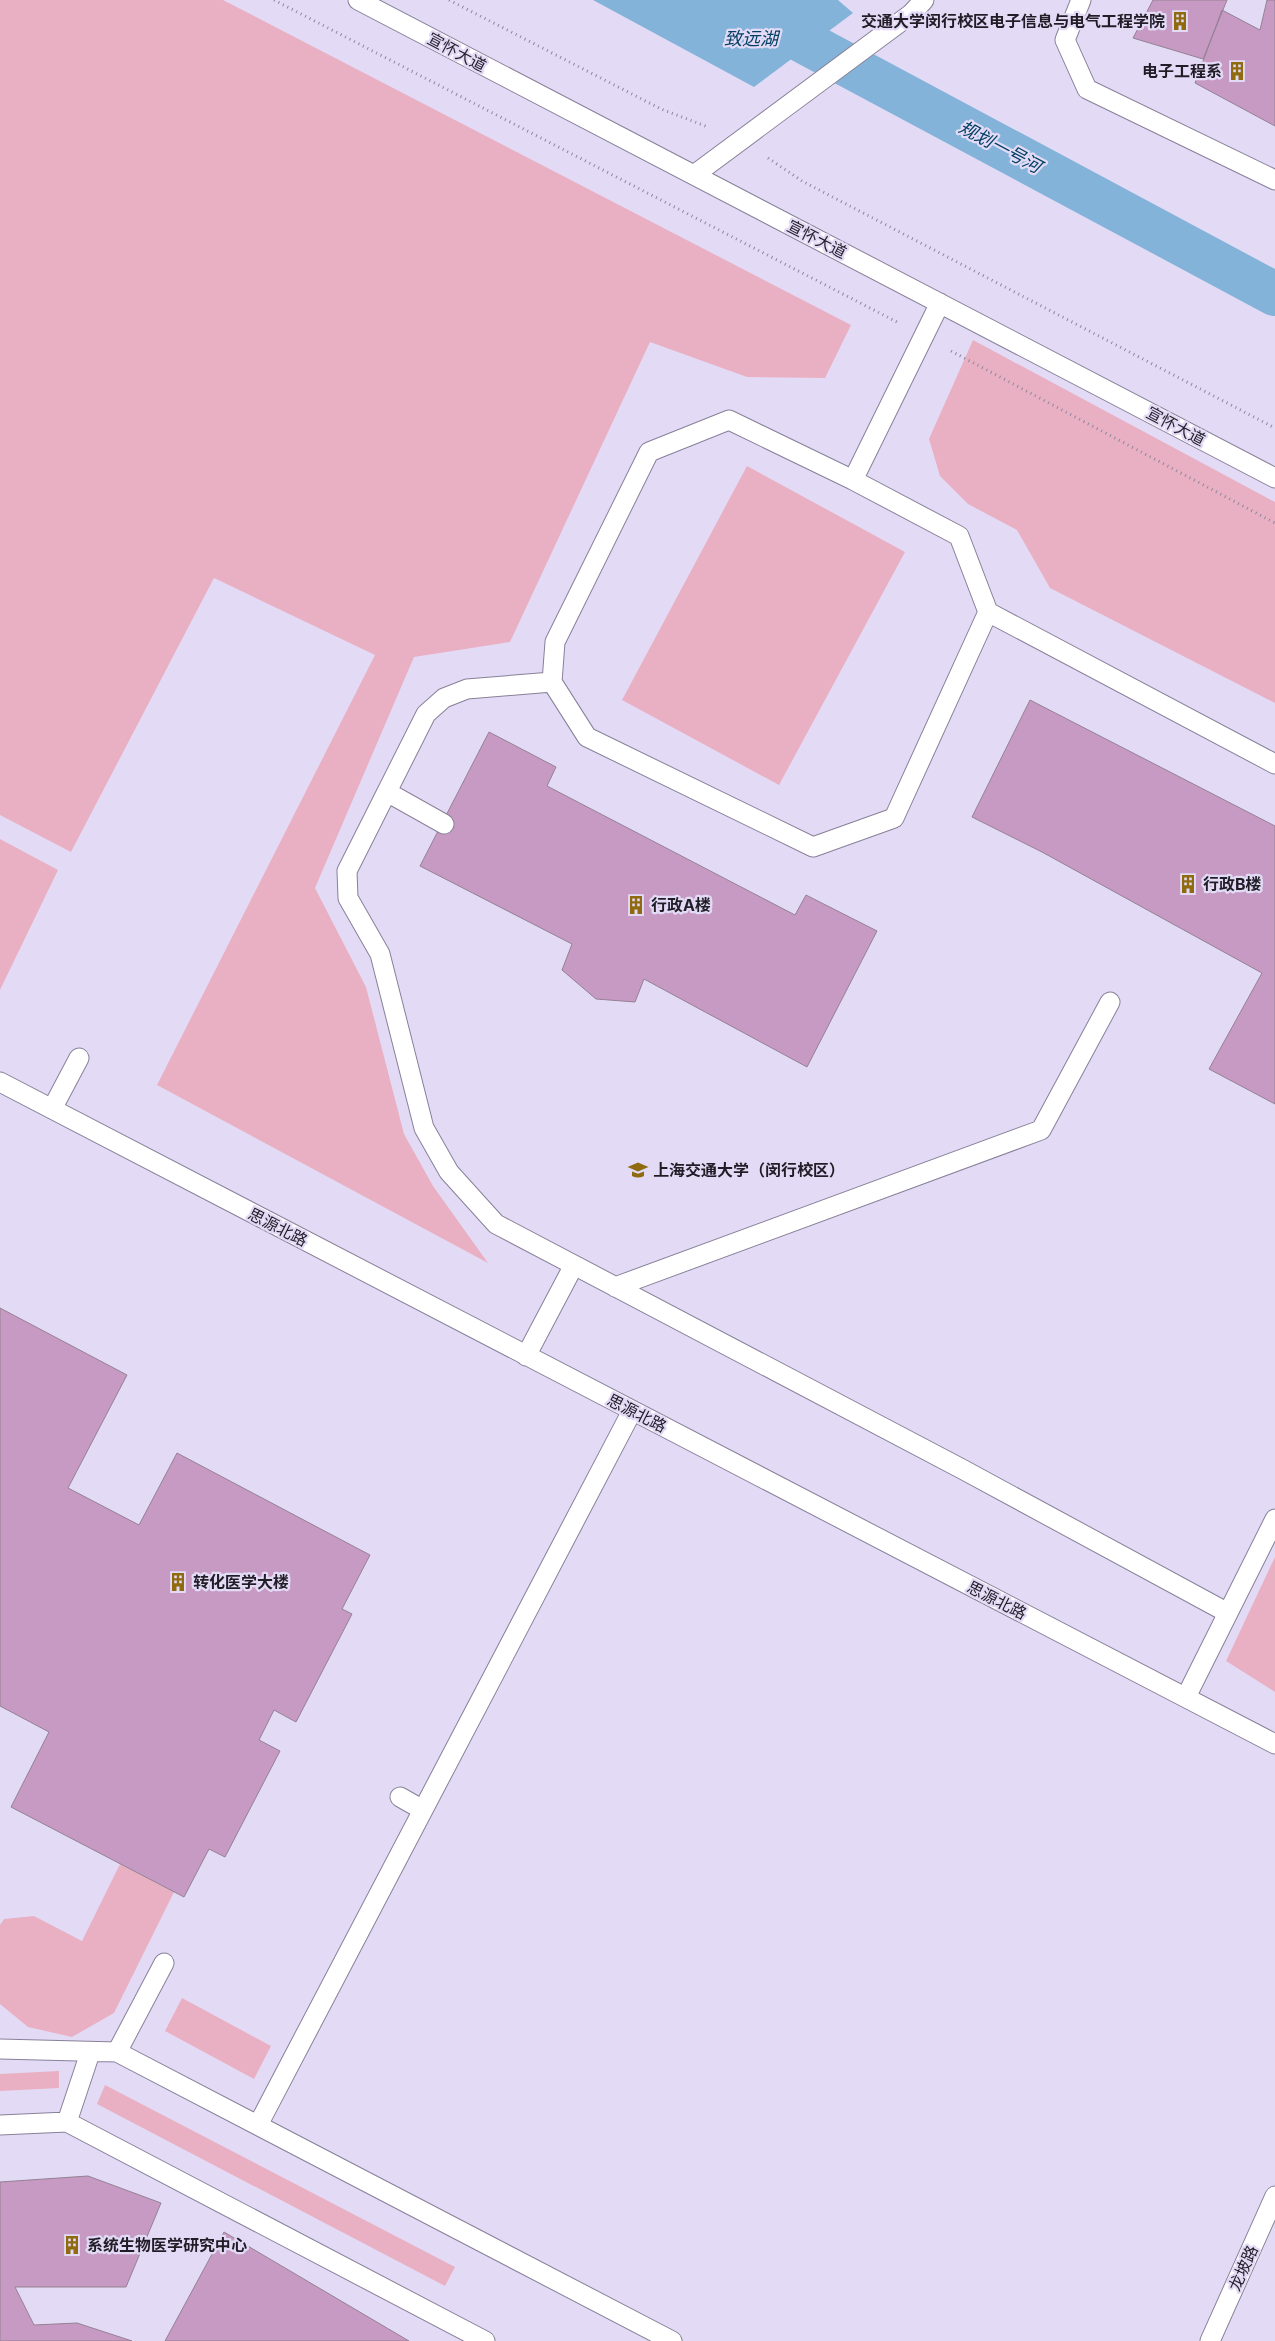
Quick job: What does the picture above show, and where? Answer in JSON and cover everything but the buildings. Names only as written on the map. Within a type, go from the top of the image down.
[{"type":"lane","name":"宣怀大道","points":[[358,0],[1275,478]]},
{"type":"lane","points":[[694,175],[911,14],[924,0]]},
{"type":"lane","points":[[1081,0],[1064,40],[1087,89],[1275,180]]},
{"type":"lane","points":[[853,480],[940,303]]},
{"type":"lane","points":[[988,612],[894,818],[813,847],[588,737],[552,682],[555,642],[650,452],[729,420],[853,480],[959,536],[988,612],[1275,764]]},
{"type":"lane","points":[[552,682],[466,689],[444,698],[426,714],[347,871],[348,898],[380,954],[424,1128],[449,1172],[496,1224],[953,1464],[1228,1613]]},
{"type":"lane","points":[[387,792],[444,824]]},
{"type":"lane","points":[[615,1286],[1041,1130],[1110,1002]]},
{"type":"lane","points":[[52,1109],[79,1058]]},
{"type":"lane","name":"思源北路","points":[[0,1082],[1275,1744]]},
{"type":"lane","points":[[526,1356],[574,1265]]},
{"type":"lane","points":[[258,2125],[632,1410]]},
{"type":"lane","points":[[1186,1698],[1275,1519]]},
{"type":"lane","points":[[400,1797],[423,1810]]},
{"type":"lane","points":[[117,2052],[164,1963]]},
{"type":"lane","points":[[0,2049],[90,2053],[117,2052],[258,2125],[650,2336],[672,2341]]},
{"type":"lane","points":[[67,2122],[90,2053]]},
{"type":"lane","points":[[0,2125],[67,2122],[484,2341]]},
{"type":"lane","name":"龙坡路","points":[[1210,2341],[1275,2196]]},
{"type":"path","points":[[274,0],[924,336],[1275,523]]},
{"type":"path","points":[[449,0],[661,109],[742,140],[802,181],[1275,428]]},
{"type":"shaded area","points":[[0,0],[223,0],[851,325],[825,378],[747,377],[650,342],[510,642],[414,657],[315,888],[366,987],[404,1134],[433,1186],[488,1263],[157,1085],[375,655],[214,578],[71,852],[0,815]]},
{"type":"shaded area","points":[[973,340],[1275,502],[1275,703],[1050,588],[1017,530],[968,504],[940,476],[929,439]]},
{"type":"shaded area","points":[[747,466],[905,552],[779,785],[622,700]]},
{"type":"shaded area","points":[[0,839],[58,870],[0,990]]},
{"type":"shaded area","points":[[1275,1557],[1275,1692],[1226,1661]]},
{"type":"shaded area","points":[[120,1864],[174,1892],[114,2013],[72,2037],[28,2027],[0,2004],[0,1925],[4,1919],[34,1916],[82,1941]]},
{"type":"shaded area","points":[[182,1998],[271,2046],[254,2079],[165,2031]]},
{"type":"shaded area","points":[[59,2071],[59,2088],[0,2091],[0,2074]]},
{"type":"shaded area","points":[[105,2085],[455,2267],[445,2286],[97,2104]]},
{"type":"water","name":"致远湖","points":[[593,0],[838,0],[853,13],[754,87]]},
{"type":"waterway","name":"规划一号河","points":[[726,0],[1275,294]]},
{"type":"place","name":"交通大学闵行校区电子信息与电气工程学院","points":[[1180,21]]},
{"type":"place","name":"电子工程系","points":[[1237,71]]},
{"type":"place","name":"行政B楼","points":[[1188,884]]},
{"type":"place","name":"行政A楼","points":[[636,905]]},
{"type":"place","name":"上海交通大学（闵行校区）","points":[[638,1170]]},
{"type":"place","name":"转化医学大楼","points":[[178,1582]]},
{"type":"place","name":"系统生物医学研究中心","points":[[72,2245]]}]
